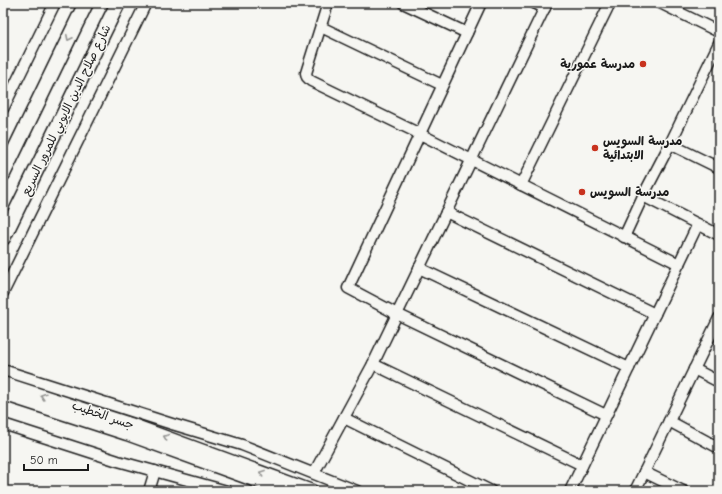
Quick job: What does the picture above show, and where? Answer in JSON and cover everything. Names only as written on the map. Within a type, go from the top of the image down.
[{"type":"highway","points":[[3,174],[86,3]]},
{"type":"highway","name":"شارع صلاح الدين الايوبي للمرور السريع","points":[[3,238],[118,3]]},
{"type":"main road","name":"جسر الخطيب","points":[[3,383],[116,419],[201,456]]},
{"type":"main road","name":"جسر الخطيب","points":[[3,394],[201,456]]},
{"type":"main road","points":[[201,456],[284,491]]},
{"type":"main road","points":[[201,456],[312,491]]},
{"type":"street","points":[[3,109],[54,3]]},
{"type":"street","points":[[3,292],[146,3]]},
{"type":"street","points":[[328,3],[306,73],[307,77],[311,81],[679,264]]},
{"type":"street","points":[[403,3],[467,34]]},
{"type":"street","points":[[481,3],[348,288],[397,314],[606,415]]},
{"type":"street","points":[[314,473],[373,364],[546,6],[534,3]]},
{"type":"street","points":[[522,185],[610,3]]},
{"type":"street","points":[[660,3],[719,32]]},
{"type":"street","points":[[321,26],[442,85]]},
{"type":"street","points":[[624,237],[719,43]]},
{"type":"street","points":[[670,144],[719,168]]},
{"type":"street","points":[[643,196],[719,235]]},
{"type":"street","points":[[446,212],[655,314]]},
{"type":"street","points":[[570,491],[698,224]]},
{"type":"street","points":[[419,268],[629,368]]},
{"type":"street","points":[[635,491],[719,319]]},
{"type":"street","points":[[373,364],[582,465]]},
{"type":"street","points":[[694,369],[719,382]]},
{"type":"street","points":[[3,370],[242,445],[357,491]]},
{"type":"street","points":[[344,418],[491,491]]},
{"type":"street","points":[[669,421],[719,448]]},
{"type":"street","points":[[3,424],[154,471],[227,491]]},
{"type":"street","points":[[149,491],[154,471]]},
{"type":"street","points":[[644,472],[683,491]]},
{"type":"place","name":"مدرسة عمورية","points":[[643,64]]},
{"type":"place","name":"مدرسة السويس الابتدائية","points":[[595,148]]},
{"type":"place","name":"مدرسة السويس","points":[[582,192]]}]
